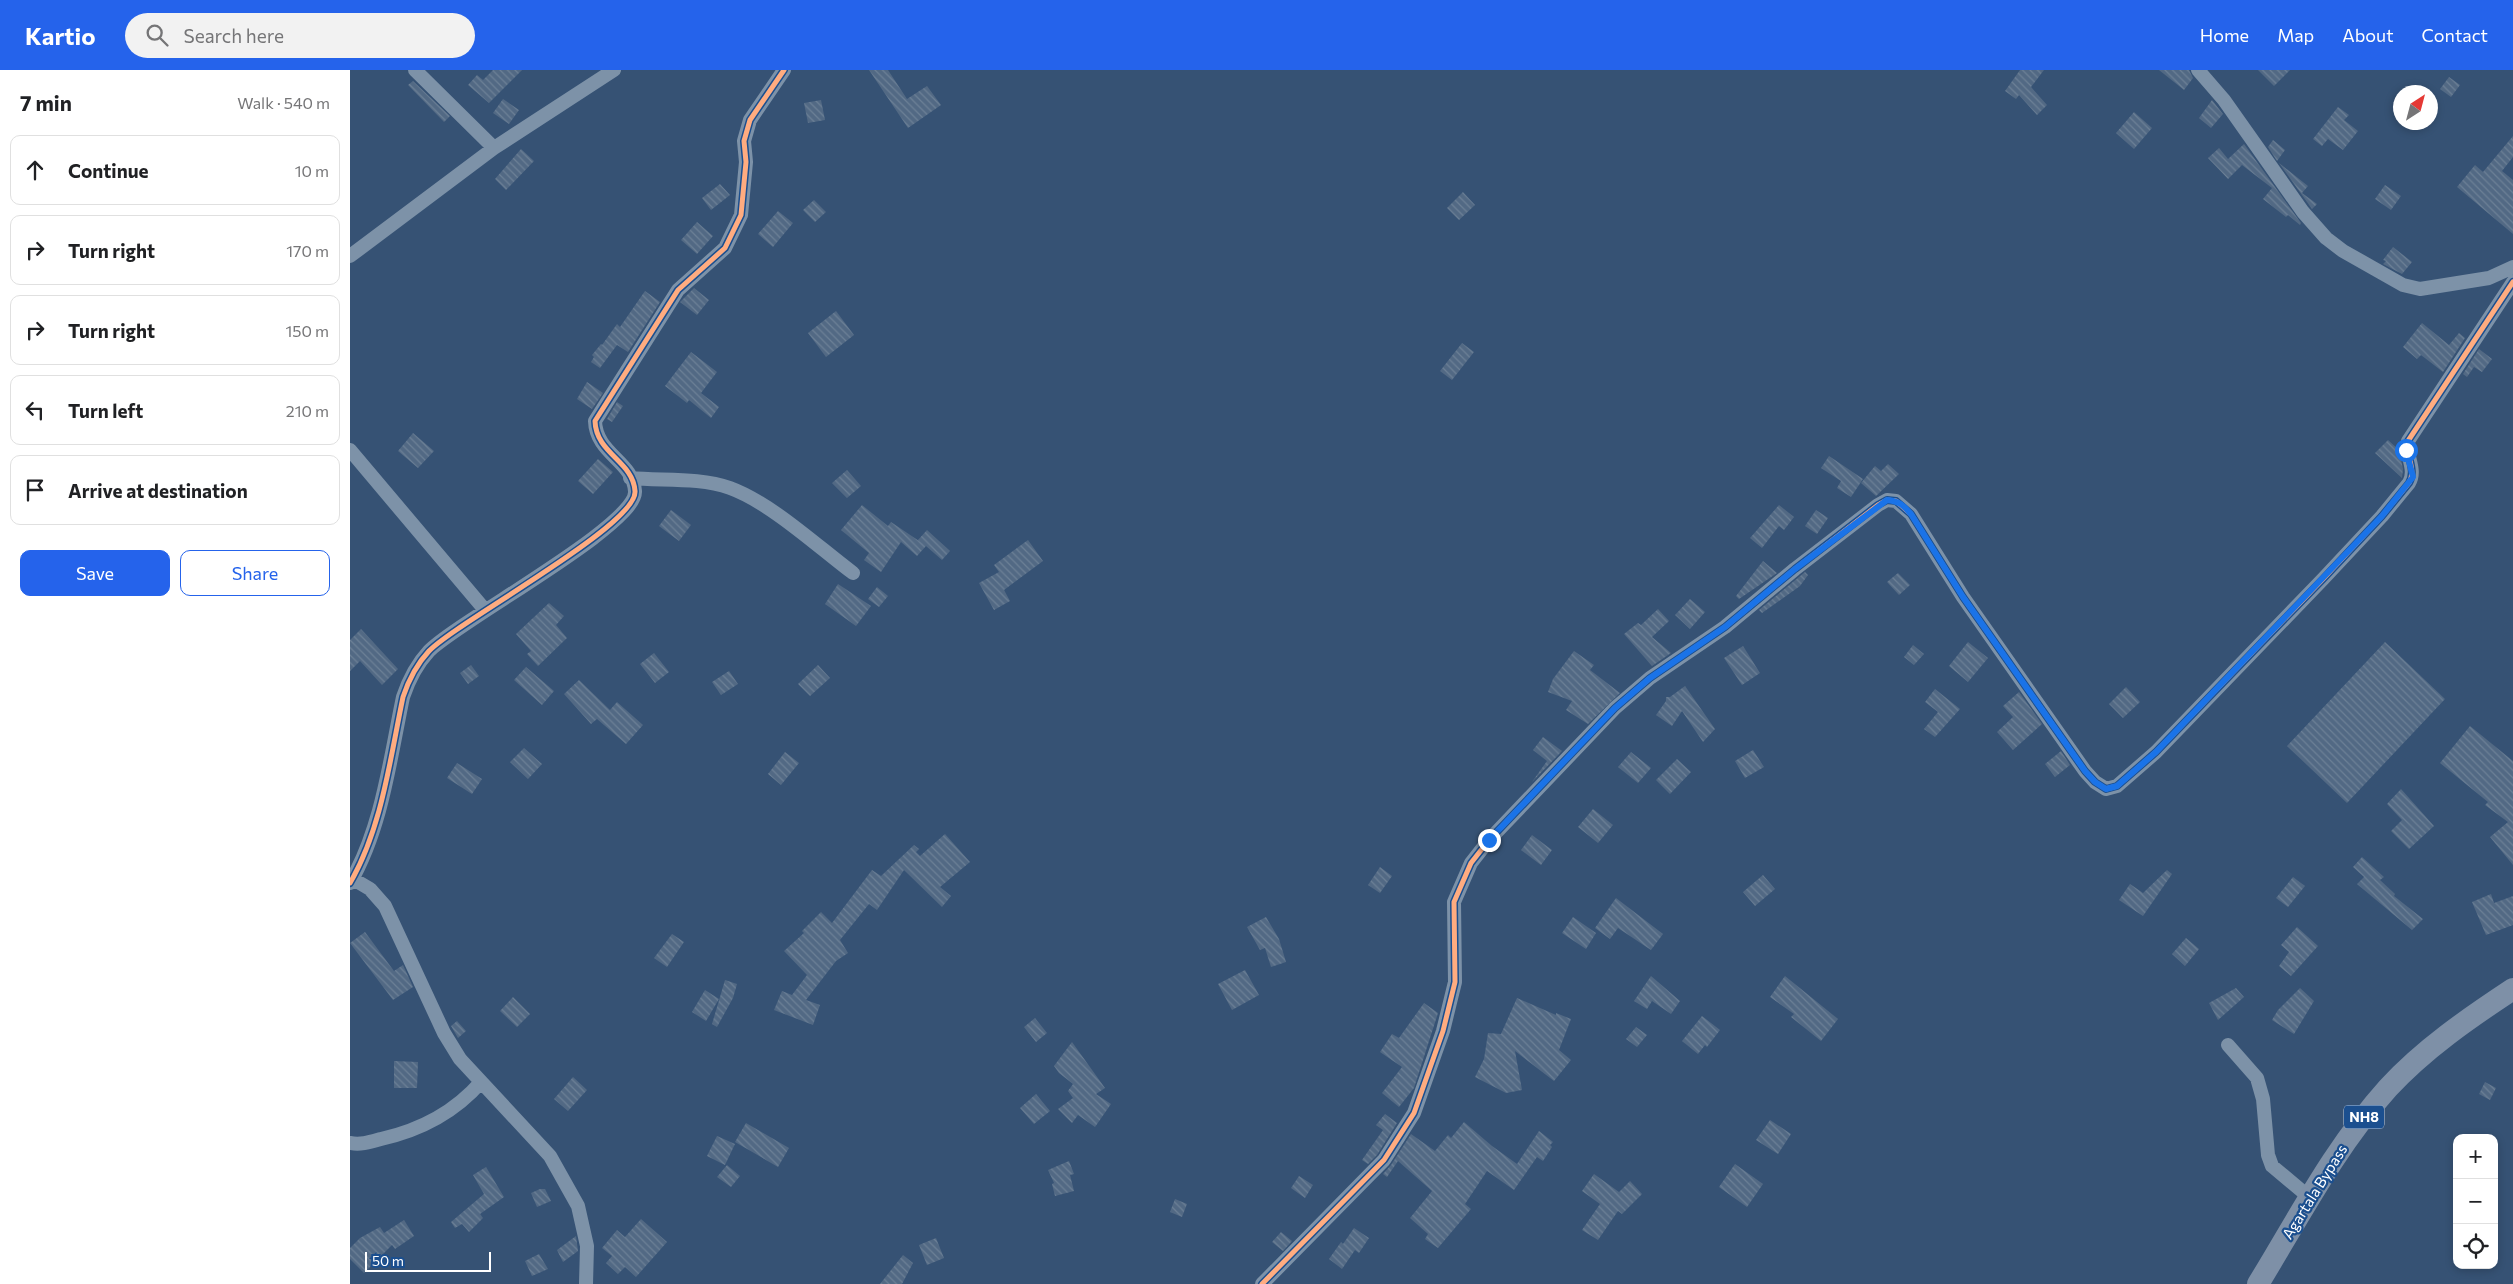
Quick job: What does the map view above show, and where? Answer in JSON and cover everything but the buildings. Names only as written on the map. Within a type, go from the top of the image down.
[{"type":"highway","name":"Agartala Bypass","points":[[2258,1284],[2330,1163],[2388,1088],[2415,1061],[2451,1032],[2513,988]]},
{"type":"street","points":[[415,70],[494,148]]},
{"type":"street","points":[[350,256],[494,148],[614,70]]},
{"type":"street","points":[[586,1284],[587,1246],[578,1206],[550,1156],[460,1059],[444,1033],[385,906],[370,889],[351,881],[376,820],[410,678],[419,662],[430,649],[485,610],[551,568],[620,517],[632,504],[636,491],[624,467],[602,445],[596,433],[595,421],[678,290],[725,248],[741,214],[746,162],[744,140],[750,120],[784,70]]},
{"type":"street","points":[[2198,70],[2224,100],[2303,212],[2326,238],[2343,251],[2403,285],[2420,290],[2489,278],[2513,267]]},
{"type":"street","points":[[1262,1284],[1384,1160],[1414,1113],[1443,1031],[1455,982],[1454,902],[1471,863],[1489,840],[1561,763],[1615,708],[1650,678],[1725,627],[1795,569],[1878,505],[1887,500],[1896,501],[1911,514],[1963,597],[2085,771],[2095,782],[2106,789],[2117,786],[2156,752],[2252,653],[2382,516],[2409,483],[2413,477],[2406,450],[2408,441],[2513,282]]},
{"type":"street","points":[[350,450],[485,610]]},
{"type":"street","points":[[630,478],[693,481],[728,488],[769,509],[853,573]]},
{"type":"street","points":[[2228,1045],[2257,1078],[2263,1099],[2269,1162],[2309,1196]]},
{"type":"street","points":[[350,1143],[359,1144],[407,1133],[447,1114],[467,1098],[481,1082]]},
{"type":"cycle path","points":[[350,883],[370,839],[384,793],[403,697],[410,678],[420,662],[429,651],[446,637],[579,549],[608,526],[628,506],[635,491],[633,481],[622,464],[601,442],[595,421],[678,290],[725,248],[741,215],[746,162],[744,141],[750,120],[784,70]]},
{"type":"cycle path","points":[[1262,1284],[1384,1160],[1414,1113],[1443,1031],[1455,982],[1454,902],[1471,863],[1489,840],[1615,708],[1650,678],[1725,627],[1795,569],[1878,505],[1887,500],[1896,501],[1911,514],[1963,597],[2085,771],[2095,782],[2106,789],[2117,786],[2156,752],[2323,579],[2382,516],[2409,483],[2412,473],[2408,441],[2513,282]]},
{"type":"route","points":[[1489,840],[1615,708],[1650,678],[1725,627],[1795,569],[1887,500],[1902,504],[1911,514],[1963,597],[2085,771],[2095,782],[2106,789],[2117,786],[2156,752],[2382,516],[2413,477],[2406,450]]}]
